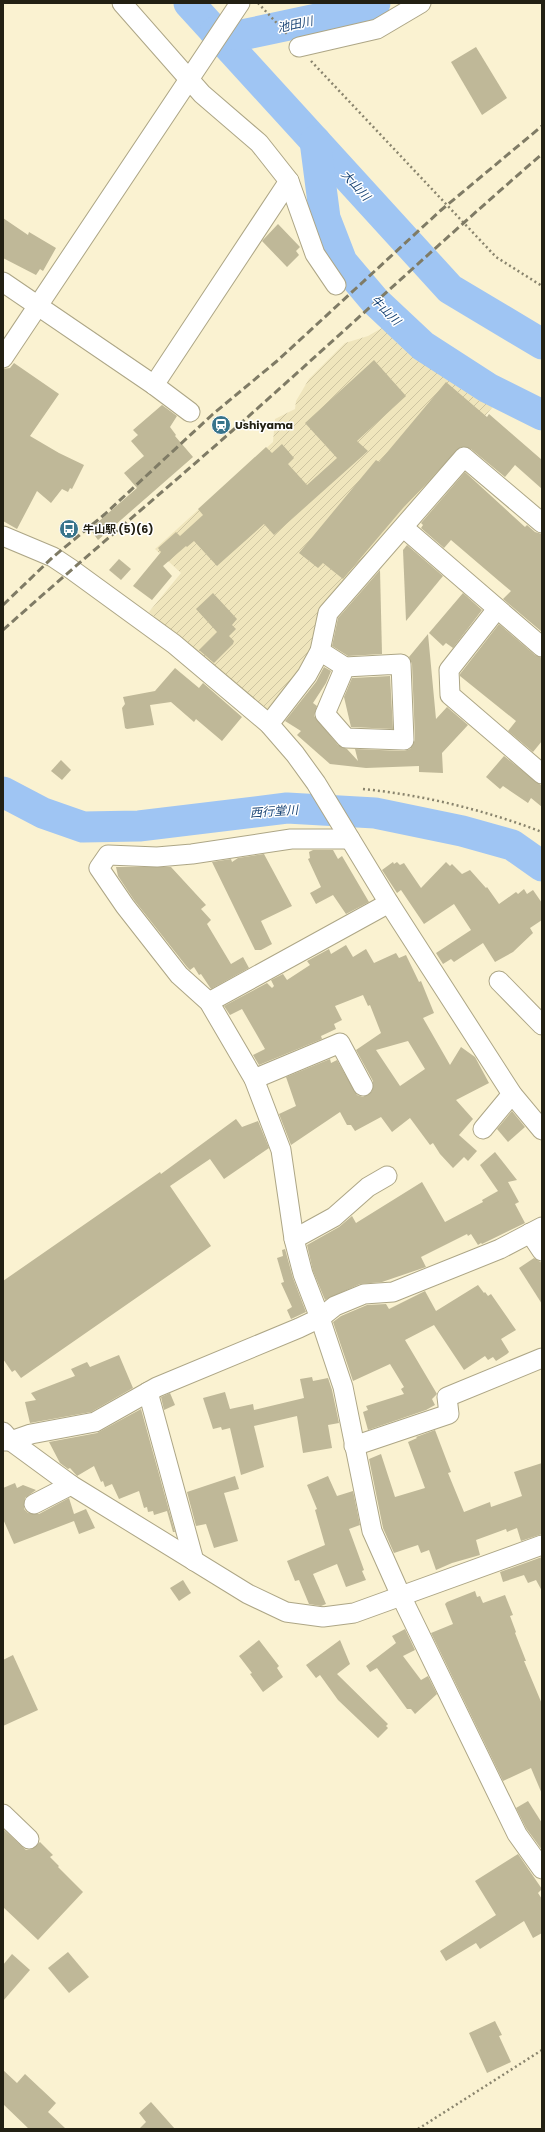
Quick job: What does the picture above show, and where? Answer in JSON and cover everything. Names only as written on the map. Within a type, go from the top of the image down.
[{"type":"street","points":[[122,3],[192,74],[202,94],[258,143],[289,181],[315,254],[336,285]]},
{"type":"street","points":[[299,47],[378,29],[421,3]]},
{"type":"street","points":[[3,358],[238,6]]},
{"type":"street","points":[[154,385],[289,181]]},
{"type":"street","points":[[3,282],[154,385],[190,412]]},
{"type":"street","points":[[269,724],[307,675],[320,651],[328,613],[404,528],[464,457],[542,523]]},
{"type":"street","points":[[404,528],[542,647]]},
{"type":"street","points":[[3,536],[53,557],[71,569],[174,644],[269,724],[295,754],[316,783],[389,903],[512,1094],[542,1130]]},
{"type":"street","points":[[497,609],[449,670],[450,695],[542,774]]},
{"type":"street","points":[[320,651],[345,667],[401,664],[404,740],[346,738],[325,714],[345,667]]},
{"type":"street","points":[[348,835],[291,839],[157,858],[108,854],[99,868],[125,906],[178,975],[209,1002],[254,1079],[281,1150],[294,1239],[303,1274],[320,1318],[342,1387],[372,1531],[400,1596],[517,1834],[542,1869]]},
{"type":"street","points":[[209,1002],[389,903]]},
{"type":"street","points":[[499,981],[542,1025]]},
{"type":"street","points":[[254,1079],[340,1043],[363,1086]]},
{"type":"street","points":[[483,1129],[512,1094]]},
{"type":"street","points":[[294,1239],[334,1217],[368,1187],[387,1176]]},
{"type":"street","points":[[6,1438],[95,1422],[148,1392],[320,1318],[335,1306],[364,1294],[393,1292],[500,1249],[536,1230],[542,1252]]},
{"type":"street","points":[[354,1446],[449,1414],[447,1397],[542,1359]]},
{"type":"street","points":[[148,1392],[194,1561]]},
{"type":"street","points":[[6,1438],[71,1484],[194,1561],[248,1594],[286,1612],[324,1616],[354,1614],[542,1545]]},
{"type":"street","points":[[34,1504],[71,1484]]},
{"type":"street","points":[[3,1814],[29,1839]]},
{"type":"path","points":[[258,3],[496,257],[533,282],[542,286]]},
{"type":"path","points":[[362,788],[403,793],[465,808],[542,832]]},
{"type":"path","points":[[418,2129],[542,2050]]},
{"type":"shaded area","points":[[389,324],[417,352],[495,404],[319,614],[304,670],[273,708],[262,710],[149,612],[181,573],[155,549],[273,442],[275,419],[295,409],[296,401],[309,379],[345,343],[368,336]]},
{"type":"building","points":[[476,47],[507,98],[482,115],[451,62]]},
{"type":"building","points":[[3,218],[28,235],[29,232],[56,248],[43,271],[40,269],[36,275],[3,258]]},
{"type":"building","points":[[278,224],[300,247],[296,251],[299,255],[287,267],[262,241]]},
{"type":"building","points":[[374,360],[406,396],[357,441],[368,451],[274,535],[264,524],[217,566],[194,541],[163,566],[172,576],[152,600],[133,586],[161,552],[158,548],[176,532],[180,536],[203,515],[198,509],[266,447],[272,453],[282,444],[294,458],[288,464],[307,485],[337,458],[305,423]]},
{"type":"building","points":[[14,363],[59,394],[30,436],[59,453],[84,465],[72,489],[70,488],[68,492],[62,489],[51,503],[37,491],[17,529],[3,521],[3,369],[10,368]]},
{"type":"building","points":[[446,382],[487,417],[489,414],[542,460],[542,489],[515,465],[505,477],[471,449],[461,447],[403,508],[343,579],[323,563],[318,568],[299,553],[376,460],[379,462]]},
{"type":"building","points":[[162,405],[177,416],[170,427],[176,435],[175,436],[193,457],[98,540],[90,529],[137,488],[124,473],[144,456],[131,441],[138,435],[133,430]]},
{"type":"building","points":[[465,472],[525,527],[527,525],[535,532],[542,534],[542,632],[503,599],[511,591],[451,540],[444,548],[421,528],[423,525],[421,523]]},
{"type":"building","points":[[407,545],[443,576],[406,621],[403,550]]},
{"type":"building","points":[[119,559],[131,569],[121,580],[109,570]]},
{"type":"building","points":[[380,570],[382,654],[348,656],[332,646],[338,618]]},
{"type":"building","points":[[213,593],[237,619],[232,625],[236,629],[229,636],[234,641],[233,644],[214,663],[199,650],[217,632],[196,609]]},
{"type":"building","points":[[463,593],[482,610],[453,648],[446,643],[443,646],[429,633]]},
{"type":"building","points":[[499,624],[535,655],[542,658],[542,741],[533,752],[508,731],[516,721],[460,676],[460,674]]},
{"type":"building","points":[[428,634],[436,719],[447,707],[468,725],[442,753],[443,773],[419,772],[419,766],[366,768],[330,764],[297,735],[301,731],[285,721],[316,682],[324,667],[331,671],[326,683],[313,703],[317,706],[314,716],[338,745],[347,749],[358,761],[355,749],[404,751],[410,749],[415,740],[412,664],[409,657]]},
{"type":"building","points":[[175,668],[199,688],[203,683],[242,717],[222,741],[196,719],[194,722],[171,702],[150,705],[154,725],[127,729],[125,728],[122,708],[125,704],[123,697],[155,691]]},
{"type":"building","points":[[390,676],[393,729],[351,727],[344,697],[352,678]]},
{"type":"building","points":[[504,756],[542,786],[542,807],[531,798],[528,803],[503,786],[500,789],[486,777]]},
{"type":"building","points":[[61,760],[71,770],[62,780],[51,771]]},
{"type":"building","points":[[313,850],[333,850],[338,859],[342,856],[369,902],[346,914],[333,895],[316,904],[310,893],[321,887],[308,859],[310,858],[309,852]]},
{"type":"building","points":[[264,854],[292,906],[261,921],[272,944],[261,950],[255,950],[212,862],[231,859],[232,862],[238,858]]},
{"type":"building","points":[[393,862],[394,864],[397,862],[400,865],[404,863],[421,888],[446,862],[450,866],[452,864],[462,874],[470,870],[486,888],[487,887],[499,904],[516,892],[518,894],[524,889],[527,894],[533,890],[542,903],[542,920],[530,928],[533,933],[513,952],[495,962],[483,943],[454,962],[451,959],[443,964],[436,953],[471,930],[454,904],[424,924],[401,890],[397,893],[382,870]]},
{"type":"building","points":[[116,867],[171,867],[206,905],[201,909],[211,920],[207,924],[231,964],[243,957],[249,968],[211,989],[201,974],[199,975],[194,967],[190,970],[187,967],[134,900],[118,876]]},
{"type":"building","points":[[346,945],[353,957],[366,949],[374,963],[396,953],[399,958],[406,955],[419,982],[421,981],[434,1013],[423,1018],[450,1065],[461,1047],[475,1057],[489,1083],[456,1100],[473,1119],[459,1135],[477,1151],[468,1161],[464,1157],[453,1168],[440,1154],[433,1143],[430,1145],[410,1118],[392,1132],[381,1117],[355,1131],[351,1125],[347,1125],[340,1112],[291,1145],[279,1114],[296,1106],[286,1077],[330,1059],[331,1063],[337,1060],[357,1095],[363,1097],[372,1091],[373,1081],[356,1050],[381,1033],[370,1005],[368,1006],[363,995],[335,1006],[342,1020],[334,1024],[336,1029],[321,1036],[322,1039],[259,1065],[253,1055],[265,1049],[242,1009],[230,1015],[224,1006],[267,983],[272,988],[274,986],[271,980],[283,974],[287,980],[310,965],[307,961],[329,949],[331,954]],"holes":[[[408,1041],[425,1069],[400,1086],[376,1050]]]},
{"type":"building","points":[[512,1111],[525,1127],[508,1142],[497,1129]]},
{"type":"building","points":[[236,1119],[242,1127],[258,1121],[269,1148],[224,1179],[210,1159],[170,1186],[211,1246],[21,1378],[15,1370],[12,1372],[3,1359],[3,1281],[160,1172],[161,1174]]},
{"type":"building","points":[[495,1152],[517,1180],[508,1182],[519,1202],[515,1204],[525,1223],[478,1245],[471,1234],[468,1236],[467,1234],[421,1257],[426,1267],[382,1282],[360,1284],[325,1300],[313,1271],[307,1245],[339,1227],[352,1216],[356,1223],[422,1182],[445,1222],[483,1202],[482,1200],[498,1191],[480,1165]]},
{"type":"building","points":[[285,1249],[293,1278],[306,1312],[291,1319],[287,1310],[292,1307],[281,1283],[284,1282],[277,1258],[283,1256],[282,1250]]},
{"type":"building","points":[[534,1258],[542,1263],[542,1304],[519,1268]]},
{"type":"building","points":[[478,1285],[488,1296],[491,1294],[516,1330],[501,1339],[509,1352],[496,1361],[493,1357],[488,1360],[485,1356],[464,1370],[434,1325],[405,1340],[437,1394],[432,1399],[435,1405],[426,1410],[368,1430],[363,1412],[368,1410],[366,1406],[404,1394],[401,1389],[404,1387],[390,1364],[353,1381],[333,1322],[341,1316],[367,1305],[386,1304],[389,1309],[425,1291],[436,1311]]},
{"type":"building","points":[[119,1355],[133,1388],[91,1412],[30,1423],[25,1402],[36,1400],[31,1393],[75,1376],[71,1369],[87,1362],[90,1367]]},
{"type":"building","points":[[312,1377],[313,1381],[328,1378],[332,1390],[339,1423],[328,1425],[332,1448],[303,1453],[297,1416],[254,1426],[264,1467],[241,1475],[230,1428],[222,1430],[221,1427],[213,1429],[203,1398],[225,1392],[230,1409],[253,1404],[254,1410],[304,1398],[300,1379]]},
{"type":"building","points":[[170,1393],[175,1405],[164,1410],[161,1397]]},
{"type":"building","points":[[141,1409],[175,1532],[173,1532],[167,1511],[154,1515],[153,1511],[148,1512],[147,1507],[144,1508],[139,1491],[119,1499],[112,1484],[105,1487],[103,1481],[101,1482],[94,1466],[77,1476],[70,1468],[68,1469],[60,1463],[49,1442],[97,1433]]},
{"type":"building","points":[[435,1430],[451,1472],[448,1473],[464,1512],[490,1502],[491,1507],[522,1496],[514,1472],[542,1463],[542,1534],[521,1541],[517,1528],[507,1532],[506,1529],[476,1540],[480,1555],[452,1563],[436,1570],[429,1550],[421,1553],[418,1545],[394,1553],[383,1528],[369,1459],[381,1454],[395,1497],[425,1488],[408,1442],[417,1438],[416,1437]]},
{"type":"building","points":[[235,1476],[239,1489],[224,1493],[238,1541],[214,1548],[206,1524],[196,1526],[187,1492]]},
{"type":"building","points":[[328,1476],[337,1496],[353,1491],[360,1525],[349,1529],[364,1570],[362,1571],[366,1580],[346,1587],[337,1564],[313,1574],[326,1604],[321,1606],[309,1604],[299,1580],[295,1581],[287,1561],[325,1545],[315,1510],[317,1509],[307,1485]]},
{"type":"building","points":[[15,1483],[17,1488],[23,1485],[36,1490],[25,1498],[24,1509],[28,1513],[39,1514],[69,1498],[74,1514],[86,1509],[95,1528],[79,1534],[74,1521],[14,1544],[3,1519],[3,1488]]},
{"type":"building","points":[[542,1557],[542,1591],[536,1580],[528,1583],[524,1575],[503,1582],[500,1572]]},
{"type":"building","points":[[183,1580],[191,1593],[179,1601],[170,1588]]},
{"type":"building","points":[[475,1591],[477,1597],[480,1596],[483,1603],[505,1595],[513,1615],[510,1616],[526,1661],[524,1661],[542,1704],[542,1794],[531,1768],[503,1781],[431,1633],[453,1624],[445,1604],[447,1602]]},
{"type":"building","points":[[405,1629],[415,1650],[403,1656],[421,1680],[428,1676],[437,1694],[415,1714],[411,1709],[407,1709],[377,1668],[370,1672],[366,1666],[396,1643],[392,1636]]},
{"type":"building","points":[[259,1640],[279,1666],[277,1668],[283,1677],[263,1692],[250,1674],[252,1673],[239,1656]]},
{"type":"building","points":[[340,1640],[350,1664],[337,1674],[388,1724],[386,1726],[388,1728],[378,1738],[338,1700],[320,1675],[316,1678],[306,1665]]},
{"type":"building","points":[[13,1655],[38,1710],[3,1726],[3,1660]]},
{"type":"building","points":[[528,1801],[542,1823],[542,1850],[526,1828],[516,1808]]},
{"type":"building","points":[[3,1829],[26,1850],[32,1849],[40,1842],[53,1855],[50,1857],[59,1866],[58,1867],[83,1892],[38,1940],[3,1907]]},
{"type":"building","points":[[518,1854],[542,1889],[538,1893],[542,1899],[542,1933],[533,1938],[524,1921],[480,1949],[476,1943],[446,1961],[440,1951],[496,1915],[475,1881]]},
{"type":"building","points":[[68,1952],[89,1977],[69,1993],[48,1968]]},
{"type":"building","points":[[12,1954],[30,1970],[3,2001],[3,1965]]},
{"type":"building","points":[[495,2021],[502,2035],[499,2036],[511,2062],[487,2073],[469,2033]]},
{"type":"building","points":[[3,2070],[17,2083],[25,2074],[56,2103],[48,2112],[66,2129],[29,2129],[3,2104]]},
{"type":"building","points":[[151,2102],[175,2129],[139,2129],[146,2122],[139,2113]]},
{"type":"waterway","name":"大山川","points":[[189,3],[450,289],[542,344]]},
{"type":"waterway","name":"池田川","points":[[215,32],[242,35],[317,19],[375,3]]},
{"type":"waterway","name":"牛山川","points":[[315,141],[325,218],[342,262],[375,301],[423,346],[488,388],[542,415]]},
{"type":"waterway","name":"西行堂川","points":[[3,792],[43,813],[83,827],[139,826],[287,808],[375,813],[462,831],[512,845],[542,866]]},
{"type":"railway","points":[[3,605],[53,557],[105,514],[213,414],[277,361],[440,211],[542,126]]},
{"type":"railway","points":[[3,630],[232,431],[542,154]]},
{"type":"place","name":"Ushiyama","points":[[221,425]]},
{"type":"place","name":"牛山駅 (5)(6)","points":[[69,529]]}]
